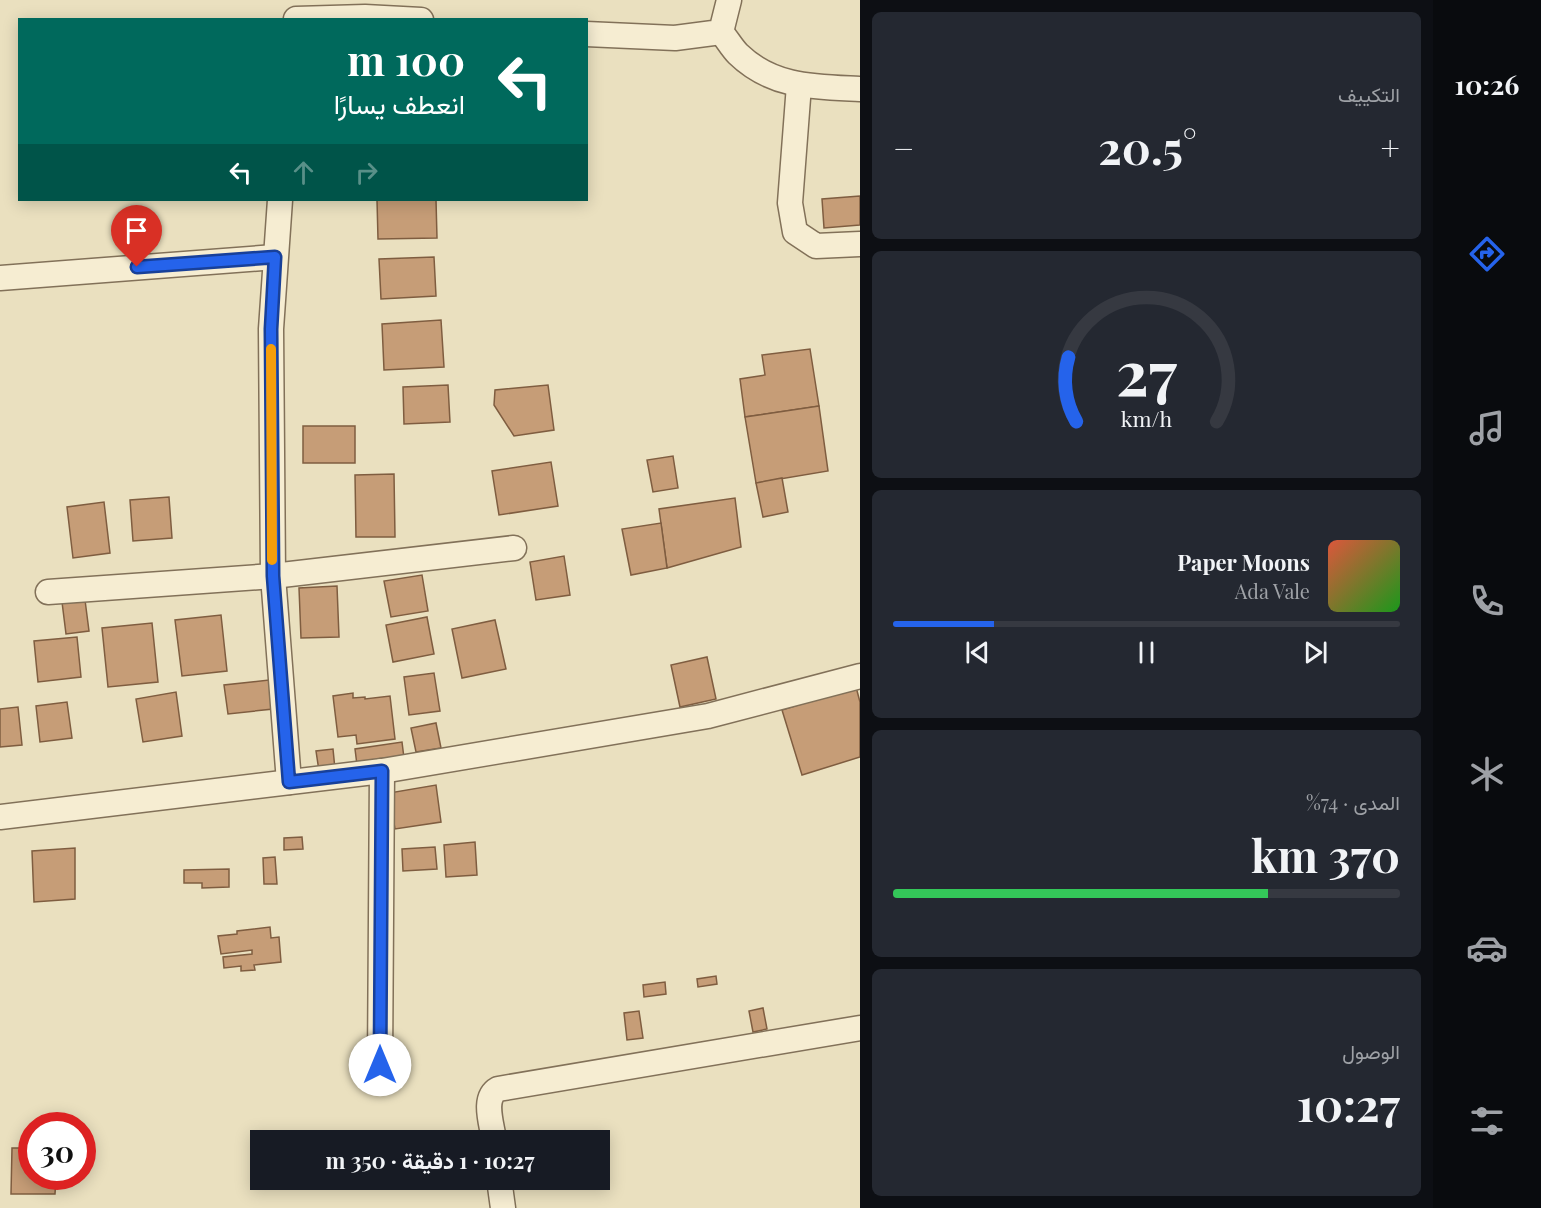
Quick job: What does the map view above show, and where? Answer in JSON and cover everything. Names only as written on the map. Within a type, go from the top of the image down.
[{"type":"street","points":[[296,18],[299,0]]},
{"type":"street","points":[[721,32],[729,0]]},
{"type":"street","points":[[330,18],[384,18]]},
{"type":"street","points":[[588,34],[675,38],[721,32]]},
{"type":"street","points":[[721,32],[739,55],[762,71],[788,84],[860,89]]},
{"type":"street","points":[[799,85],[790,203],[795,232],[816,246],[860,244]]},
{"type":"street","points":[[280,201],[271,329],[273,576],[289,782]]},
{"type":"street","points":[[0,278],[275,257]]},
{"type":"street","points":[[48,592],[273,576],[514,548]]},
{"type":"street","points":[[0,817],[382,771],[708,716],[860,676]]},
{"type":"street","points":[[380,1065],[382,771]]},
{"type":"street","points":[[493,1130],[489,1099],[492,1092],[498,1089],[860,1028]]},
{"type":"street","points":[[501,1190],[503,1208]]},
{"type":"building","points":[[860,196],[860,225],[824,228],[822,199]]},
{"type":"building","points":[[377,201],[436,201],[437,238],[378,239]]},
{"type":"building","points":[[434,257],[436,296],[381,299],[379,259]]},
{"type":"building","points":[[441,320],[444,367],[384,370],[382,324]]},
{"type":"building","points":[[810,349],[819,406],[745,417],[740,379],[765,375],[762,355]]},
{"type":"building","points":[[448,385],[450,422],[404,424],[403,387]]},
{"type":"building","points":[[548,385],[554,430],[514,436],[494,405],[495,390]]},
{"type":"building","points":[[819,406],[828,471],[756,483],[745,417]]},
{"type":"building","points":[[303,426],[355,426],[355,463],[303,463]]},
{"type":"building","points":[[673,456],[678,488],[653,492],[647,460]]},
{"type":"building","points":[[551,462],[558,506],[499,515],[492,471]]},
{"type":"building","points":[[394,474],[395,537],[356,537],[355,475]]},
{"type":"building","points":[[782,478],[788,512],[763,517],[756,483]]},
{"type":"building","points":[[169,497],[172,538],[133,541],[130,500]]},
{"type":"building","points":[[735,498],[741,547],[667,568],[659,509]]},
{"type":"building","points":[[104,502],[110,553],[73,558],[67,507]]},
{"type":"building","points":[[661,523],[667,568],[631,575],[622,529]]},
{"type":"building","points":[[564,556],[570,595],[536,600],[530,562]]},
{"type":"building","points":[[422,575],[428,611],[391,617],[384,581]]},
{"type":"building","points":[[337,586],[339,637],[301,638],[299,588]]},
{"type":"building","points":[[85,600],[89,631],[66,634],[62,602]]},
{"type":"building","points":[[221,615],[227,671],[182,676],[175,620]]},
{"type":"building","points":[[427,617],[434,654],[393,662],[386,625]]},
{"type":"building","points":[[495,620],[506,669],[462,678],[452,629]]},
{"type":"building","points":[[152,623],[158,682],[108,687],[102,628]]},
{"type":"building","points":[[77,637],[81,677],[38,682],[34,641]]},
{"type":"building","points":[[707,657],[716,699],[680,707],[671,665]]},
{"type":"building","points":[[434,673],[440,711],[409,715],[404,677]]},
{"type":"building","points":[[269,680],[273,709],[228,714],[224,685]]},
{"type":"building","points":[[856,687],[860,702],[860,757],[802,775],[782,710]]},
{"type":"building","points":[[176,692],[182,736],[143,742],[136,699]]},
{"type":"building","points":[[353,693],[353,698],[365,697],[365,699],[390,696],[395,739],[357,744],[356,735],[338,737],[333,696]]},
{"type":"building","points":[[67,702],[72,738],[40,742],[36,706]]},
{"type":"building","points":[[18,707],[22,745],[0,747],[0,709]]},
{"type":"building","points":[[436,723],[441,748],[416,752],[411,728]]},
{"type":"building","points":[[402,742],[404,758],[357,765],[355,749]]},
{"type":"building","points":[[333,749],[335,769],[319,771],[316,751]]},
{"type":"building","points":[[436,785],[441,822],[395,829],[389,793]]},
{"type":"building","points":[[302,837],[303,849],[284,850],[284,838]]},
{"type":"building","points":[[475,842],[477,875],[446,877],[444,845]]},
{"type":"building","points":[[435,847],[437,869],[403,871],[402,849]]},
{"type":"building","points":[[75,848],[75,899],[34,902],[32,851]]},
{"type":"building","points":[[275,857],[277,884],[264,884],[263,858]]},
{"type":"building","points":[[229,869],[229,887],[202,888],[202,883],[184,883],[184,870]]},
{"type":"building","points":[[270,927],[271,938],[279,937],[281,962],[254,965],[255,970],[241,971],[241,966],[224,968],[223,957],[252,954],[252,950],[221,954],[218,936]]},
{"type":"building","points":[[716,976],[717,984],[698,987],[697,979]]},
{"type":"building","points":[[665,982],[666,994],[644,997],[643,985]]},
{"type":"building","points":[[763,1008],[767,1029],[753,1032],[749,1011]]},
{"type":"building","points":[[639,1011],[643,1038],[627,1040],[624,1013]]},
{"type":"building","points":[[12,1148],[18,1148],[18,1190],[55,1190],[55,1194],[11,1194]]},
{"type":"slow traffic","points":[[271,349],[272,560]]},
{"type":"route","points":[[137,267],[275,257],[271,329],[273,576],[289,782],[382,771],[380,1065]]}]
